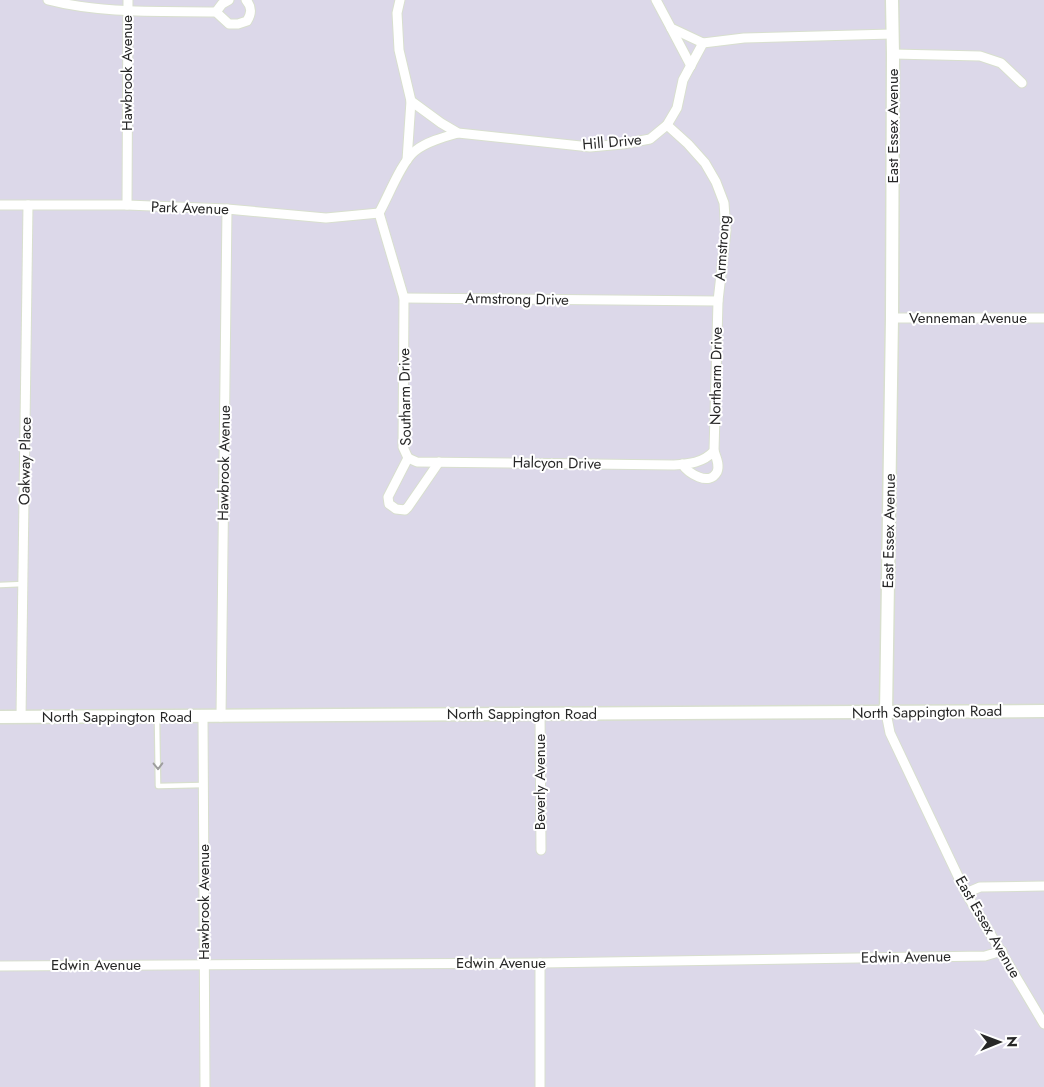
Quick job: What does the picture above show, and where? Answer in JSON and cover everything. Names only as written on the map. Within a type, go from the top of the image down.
[{"type":"street","points":[[48,0],[64,4],[127,10],[216,12],[228,24],[238,24],[247,21],[251,14],[250,5],[246,0]]},
{"type":"street","name":"Hawbrook Avenue","points":[[128,0],[128,205]]},
{"type":"street","points":[[216,12],[222,4],[229,0]]},
{"type":"street","name":"Hill Drive","points":[[400,0],[397,13],[398,50],[411,101],[407,160]]},
{"type":"street","points":[[656,0],[691,66]]},
{"type":"street","name":"East Essex Avenue","points":[[892,0],[892,318],[886,713],[890,733],[966,893],[1044,1024]]},
{"type":"street","points":[[671,28],[703,43],[744,38],[892,34]]},
{"type":"street","name":"Hill Drive","points":[[379,213],[407,160],[415,151],[438,139],[458,133],[590,147],[623,144],[650,138],[667,125],[677,108],[684,80],[703,43]]},
{"type":"street","points":[[893,54],[980,56],[1001,63],[1022,84]]},
{"type":"street","name":"Hill Drive","points":[[411,101],[458,133]]},
{"type":"street","name":"Armstrong","points":[[667,125],[705,163],[716,182],[724,203],[726,231],[718,301]]},
{"type":"street","name":"Park Avenue","points":[[0,205],[128,205],[227,208],[326,218],[379,213]]},
{"type":"street","name":"Oakway Place","points":[[21,717],[28,205]]},
{"type":"street","name":"Hawbrook Avenue","points":[[221,717],[227,208]]},
{"type":"street","points":[[379,213],[404,298]]},
{"type":"street","name":"Armstrong Drive","points":[[404,298],[718,301]]},
{"type":"street","name":"Southarm Drive","points":[[404,298],[403,447],[408,458],[388,496],[388,504],[396,509],[405,510],[439,462]]},
{"type":"street","name":"Northarm Drive","points":[[682,464],[686,471],[701,478],[713,476],[717,472],[718,465],[714,451],[718,301]]},
{"type":"street","name":"Venneman Avenue","points":[[892,318],[1044,318]]},
{"type":"street","name":"Halcyon Drive","points":[[408,458],[416,462],[682,464],[700,462],[714,451]]},
{"type":"street","name":"North Sappington Road","points":[[0,717],[1044,711]]},
{"type":"street","name":"Beverly Avenue","points":[[540,713],[541,850]]},
{"type":"street","name":"Hawbrook Avenue","points":[[203,717],[206,1087]]},
{"type":"street","points":[[966,893],[980,887],[1044,886]]},
{"type":"street","name":"Edwin Avenue","points":[[0,966],[540,963],[985,956],[1002,951]]},
{"type":"street","points":[[540,963],[540,1087]]},
{"type":"lane","points":[[0,585],[23,584]]},
{"type":"lane","points":[[157,717],[158,786],[203,785]]}]
